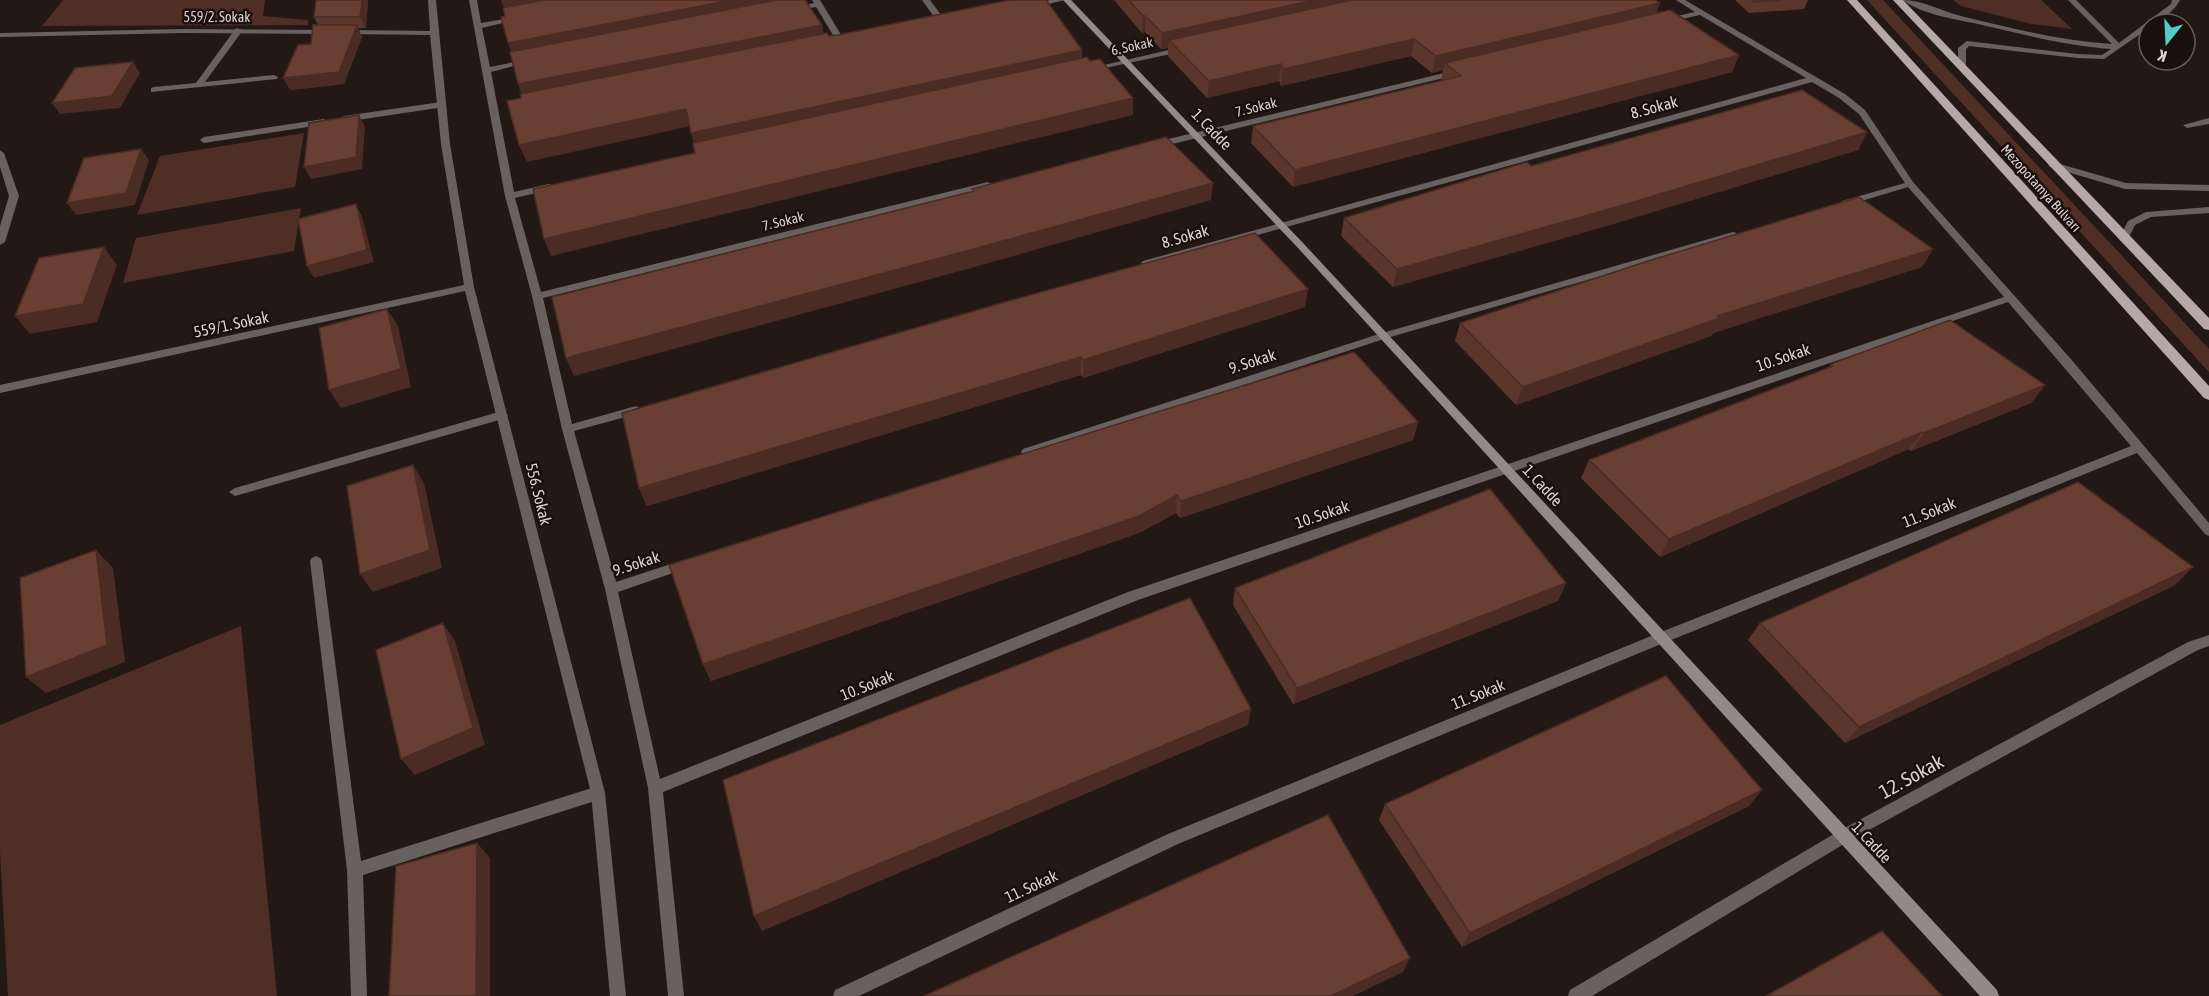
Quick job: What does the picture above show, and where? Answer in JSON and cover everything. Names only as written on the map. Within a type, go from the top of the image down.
[{"type":"main road","name":"Mezopotamya Bulvarı","points":[[1852,0],[2209,395]]},
{"type":"main road","name":"Mezopotamya Bulvarı","points":[[1898,0],[2209,327]]},
{"type":"street","name":"556. Sokak","points":[[432,0],[441,105],[453,202],[469,287],[597,794],[618,996]]},
{"type":"street","points":[[473,0],[487,69],[502,110],[510,196],[537,296],[568,429],[611,588],[655,788],[676,996]]},
{"type":"street","points":[[926,0],[943,23]]},
{"type":"street","points":[[1018,8],[1061,0]]},
{"type":"street","name":"1. Cadde","points":[[1066,0],[1281,225],[1991,996]]},
{"type":"street","points":[[1680,0],[1842,96],[1862,112],[1910,184],[2209,531]]},
{"type":"street","points":[[1907,0],[1952,16],[2021,32],[2085,45],[2119,47]]},
{"type":"street","points":[[2072,0],[2119,47]]},
{"type":"street","points":[[1962,68],[1962,48],[1967,43],[1978,42],[2077,56],[2104,57],[2174,5],[2176,0]]},
{"type":"street","points":[[784,11],[817,2],[842,43]]},
{"type":"street","points":[[1654,24],[1700,13]]},
{"type":"street","points":[[478,26],[524,17]]},
{"type":"street","points":[[932,26],[953,21]]},
{"type":"street","name":"559/2. Sokak","points":[[0,35],[239,30],[434,33]]},
{"type":"street","points":[[199,85],[239,30]]},
{"type":"street","points":[[831,45],[854,41]]},
{"type":"street","name":"6. Sokak","points":[[1078,71],[1193,46]]},
{"type":"street","points":[[487,69],[544,58]]},
{"type":"street","name":"7. Sokak","points":[[1150,147],[1471,69]]},
{"type":"street","points":[[154,90],[274,77]]},
{"type":"street","name":"8. Sokak","points":[[1131,267],[1812,79]]},
{"type":"street","points":[[204,140],[441,105]]},
{"type":"street","points":[[2187,125],[2209,121]]},
{"type":"street","points":[[0,153],[14,195],[0,242]]},
{"type":"street","points":[[2053,165],[2125,186],[2209,188]]},
{"type":"street","name":"7. Sokak","points":[[537,296],[1000,183]]},
{"type":"street","points":[[1830,207],[1910,184]]},
{"type":"street","points":[[510,196],[556,186]]},
{"type":"street","points":[[2124,239],[2131,223],[2149,214],[2209,210]]},
{"type":"street","name":"9. Sokak","points":[[1020,455],[1383,336],[1750,230]]},
{"type":"street","name":"559/1. Sokak","points":[[0,389],[469,287]]},
{"type":"street","name":"10. Sokak","points":[[655,788],[1133,596],[2010,298]]},
{"type":"street","points":[[568,429],[648,406]]},
{"type":"street","points":[[235,492],[502,415]]},
{"type":"street","name":"11. Sokak","points":[[842,996],[1173,839],[1661,638],[2139,448]]},
{"type":"street","name":"9. Sokak","points":[[611,588],[702,559]]},
{"type":"street","points":[[316,561],[355,870],[359,996]]},
{"type":"street","name":"12. Sokak","points":[[1576,996],[1844,836],[2193,646],[2209,640]]},
{"type":"street","points":[[355,870],[597,794]]},
{"type":"shaded area","points":[[63,0],[265,0],[263,16],[308,20],[308,25],[42,26]]},
{"type":"shaded area","points":[[1867,0],[1883,0],[2209,349],[2209,372]]},
{"type":"shaded area","points":[[1953,0],[2041,0],[2072,29],[2031,24],[1961,6]]},
{"type":"shaded area","points":[[304,133],[295,187],[137,215],[160,156]]},
{"type":"shaded area","points":[[301,208],[294,251],[123,283],[136,238]]},
{"type":"shaded area","points":[[241,626],[277,996],[8,996],[0,850],[0,725]]},
{"type":"building","points":[[316,0],[362,0],[360,17],[314,17]]},
{"type":"building","points":[[544,0],[731,0],[508,43],[501,17],[505,16],[503,8]]},
{"type":"building","points":[[777,0],[805,0],[822,25],[518,84],[510,52]]},
{"type":"building","points":[[1010,0],[1046,0],[1082,50],[691,133],[686,109],[519,145],[507,101],[521,98],[520,94],[827,33],[829,36],[838,35]]},
{"type":"building","points":[[1129,0],[1315,0],[1162,33]]},
{"type":"building","points":[[1352,0],[1655,0],[1660,3],[1436,56],[1414,39],[1283,69],[1281,64],[1209,81],[1169,40]]},
{"type":"building","points":[[1752,0],[1782,0],[1754,2]]},
{"type":"building","points":[[1670,10],[1739,55],[1295,170],[1253,126],[1461,76],[1445,63]]},
{"type":"building","points":[[313,25],[357,25],[339,72],[283,78],[298,45],[311,44]]},
{"type":"building","points":[[1087,57],[1090,61],[1100,59],[1133,98],[544,239],[533,189],[695,153],[693,143]]},
{"type":"building","points":[[133,62],[112,96],[52,103],[75,68]]},
{"type":"building","points":[[1802,90],[1867,132],[1620,206],[1397,269],[1344,218],[1527,162],[1531,166]]},
{"type":"building","points":[[359,115],[356,157],[304,167],[309,123]]},
{"type":"building","points":[[1166,137],[1213,183],[566,358],[552,297],[974,191],[972,189]]},
{"type":"building","points":[[141,149],[126,193],[67,203],[84,158]]},
{"type":"building","points":[[1859,197],[1933,249],[1717,316],[1720,318],[1523,387],[1460,323],[1648,261]]},
{"type":"building","points":[[356,204],[367,250],[307,266],[298,219]]},
{"type":"building","points":[[1255,233],[1308,289],[1083,360],[1081,357],[639,488],[622,413],[1005,302]]},
{"type":"building","points":[[104,247],[83,304],[15,316],[39,258]]},
{"type":"building","points":[[387,309],[401,369],[329,390],[319,328]]},
{"type":"building","points":[[1950,320],[2045,385],[1922,432],[1669,539],[1589,460],[1833,366],[1831,364]]},
{"type":"building","points":[[1354,352],[1418,422],[1181,501],[1177,495],[1139,516],[703,664],[669,565]]},
{"type":"building","points":[[413,465],[430,550],[360,574],[347,486]]},
{"type":"building","points":[[2078,482],[2193,567],[1859,727],[1760,623]]},
{"type":"building","points":[[1490,489],[1566,583],[1297,688],[1235,588]]},
{"type":"building","points":[[96,550],[107,645],[26,677],[20,578]]},
{"type":"building","points":[[1190,598],[1251,709],[754,916],[723,780]]},
{"type":"building","points":[[443,623],[473,728],[401,759],[376,650]]},
{"type":"building","points":[[1666,676],[1762,790],[1470,933],[1385,804]]},
{"type":"building","points":[[1328,815],[1410,958],[1331,996],[924,996]]},
{"type":"building","points":[[477,843],[476,996],[389,996],[396,866]]},
{"type":"building","points":[[1882,931],[1942,996],[1766,996]]}]
